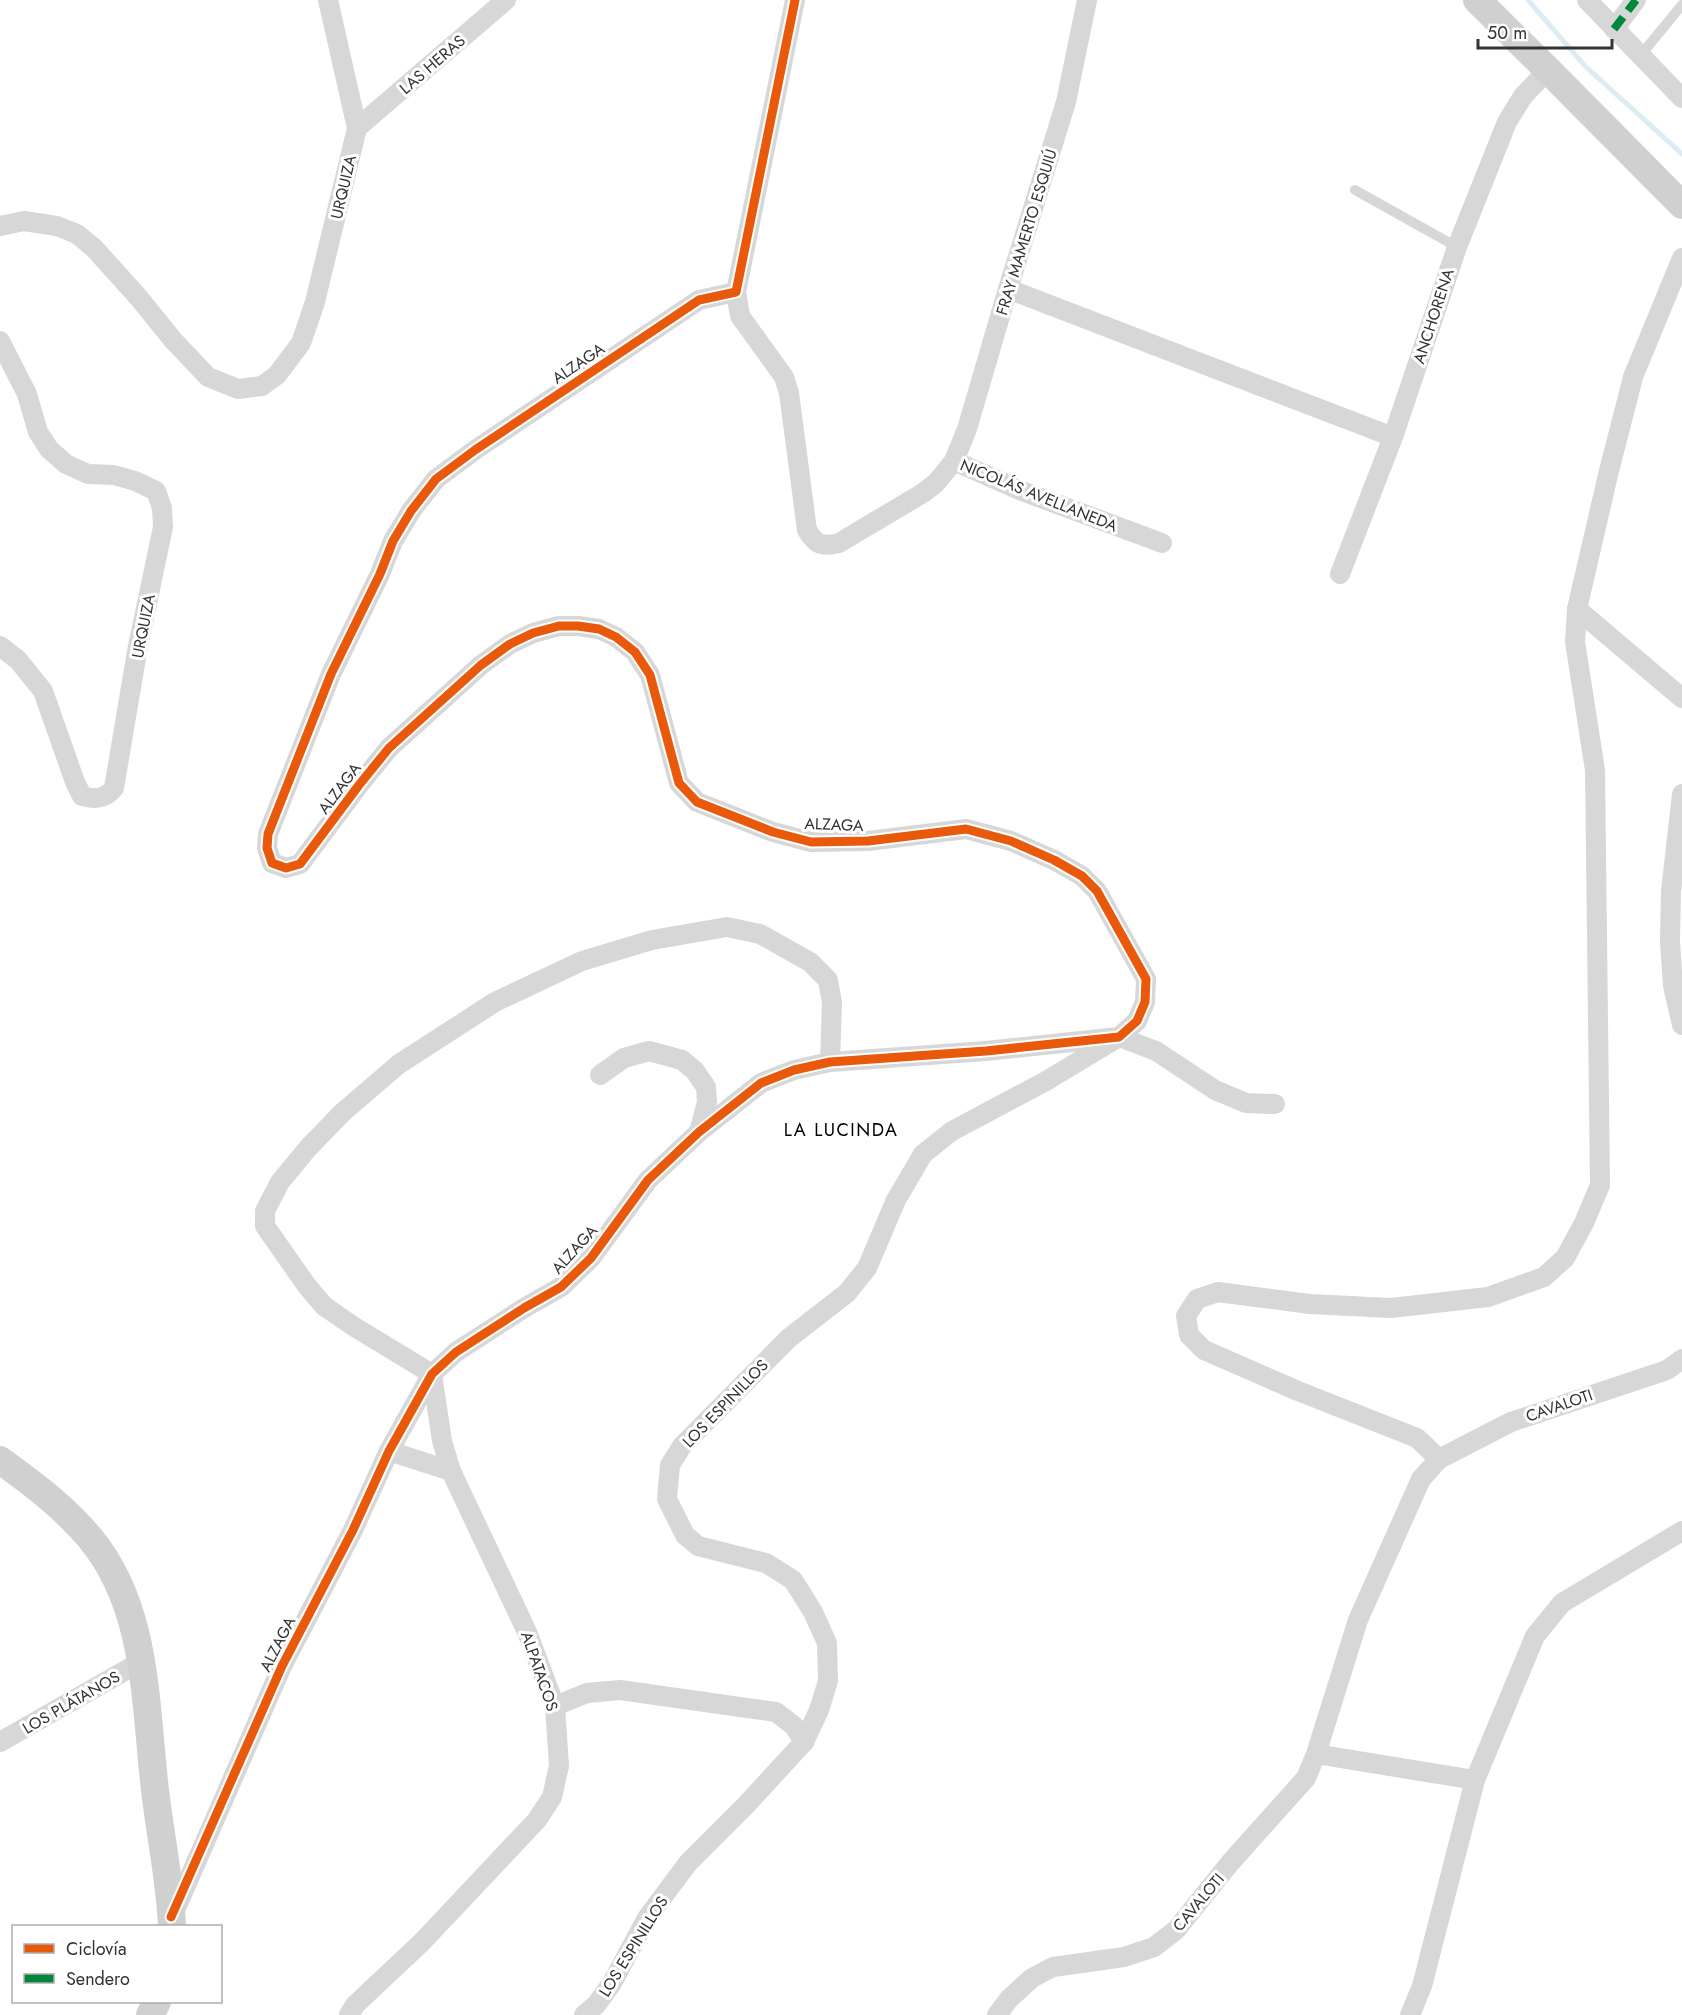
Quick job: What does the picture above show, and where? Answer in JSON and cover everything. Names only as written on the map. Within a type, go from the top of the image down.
[{"type":"main road","points":[[1476,0],[1682,206]]},
{"type":"main road","points":[[0,1460],[62,1508],[90,1538],[110,1567],[125,1598],[141,1661],[159,1830],[172,1922]]},
{"type":"street","name":"URQUIZA","points":[[0,226],[24,221],[57,226],[77,234],[94,248],[140,298],[173,340],[208,377],[238,389],[262,386],[278,375],[302,343],[315,302],[357,128],[328,0]]},
{"type":"street","name":"LAS HERAS","points":[[357,128],[506,0]]},
{"type":"street","points":[[736,292],[795,0]]},
{"type":"street","name":"FRAY MAMERTO ESQUIÚ","points":[[954,461],[967,429],[1066,102],[1087,0]]},
{"type":"street","points":[[1587,0],[1682,98]]},
{"type":"street","points":[[1614,29],[1636,0]]},
{"type":"street","name":"ANCHORENA","points":[[1340,574],[1393,437],[1456,247],[1507,122],[1522,96],[1548,70]]},
{"type":"street","points":[[1439,1459],[1417,1438],[1204,1350],[1188,1335],[1186,1316],[1197,1299],[1218,1292],[1310,1304],[1391,1308],[1488,1296],[1544,1277],[1565,1258],[1584,1223],[1600,1185],[1599,941],[1595,770],[1575,642],[1577,609],[1633,378],[1682,258]]},
{"type":"street","points":[[1008,289],[1393,437]]},
{"type":"street","name":"NICOLÁS AVELLANEDA","points":[[736,292],[740,316],[783,377],[789,393],[807,530],[813,540],[826,546],[839,543],[923,493],[936,483],[954,461],[1022,492],[1162,543]]},
{"type":"street","name":"ALZAGA","points":[[172,1922],[282,1665],[353,1530],[389,1451],[432,1374],[456,1352],[561,1287],[591,1258],[648,1180],[699,1132],[761,1083],[794,1070],[830,1062],[986,1051],[1119,1037],[1137,1022],[1145,1002],[1146,980],[1097,891],[1082,876],[1054,860],[1011,841],[966,829],[868,841],[811,842],[773,832],[697,802],[679,783],[650,675],[635,652],[616,637],[598,629],[560,626],[533,633],[510,644],[481,665],[389,748],[358,785],[300,864],[286,868],[272,863],[267,848],[268,834],[331,674],[380,574],[393,541],[411,511],[436,479],[475,450],[699,300],[736,292]]},
{"type":"street","name":"URQUIZA","points":[[0,341],[27,394],[38,432],[49,449],[66,464],[88,474],[125,478],[156,491],[162,508],[163,527],[138,646],[114,788],[108,795],[94,799],[82,796],[43,691],[18,660],[0,646]]},
{"type":"street","points":[[1577,609],[1682,698]]},
{"type":"street","points":[[1682,794],[1671,891],[1670,942],[1673,986],[1682,1025]]},
{"type":"street","points":[[432,1374],[324,1306],[307,1287],[265,1226],[265,1211],[280,1182],[308,1148],[343,1112],[399,1064],[495,1002],[582,962],[652,940],[727,927],[760,934],[810,962],[828,980],[831,1003],[830,1062]]},
{"type":"street","points":[[1119,1037],[1156,1051],[1215,1090],[1246,1103],[1275,1104]]},
{"type":"street","name":"LOS ESPINILLOS","points":[[584,2015],[596,2005],[607,1990],[647,1918],[688,1863],[804,1742],[819,1710],[828,1681],[827,1643],[813,1612],[793,1580],[766,1563],[698,1546],[685,1535],[667,1499],[670,1465],[682,1446],[789,1338],[847,1293],[867,1268],[896,1200],[923,1154],[952,1131],[1046,1081],[1119,1037]]},
{"type":"street","points":[[600,1075],[624,1058],[649,1051],[682,1060],[695,1071],[706,1087],[706,1102],[699,1132]]},
{"type":"street","name":"CAVALOTI","points":[[997,2015],[1009,1999],[1032,1978],[1053,1967],[1124,1957],[1154,1947],[1176,1930],[1230,1863],[1306,1778],[1316,1754],[1358,1620],[1421,1479],[1439,1459],[1511,1422],[1667,1370],[1682,1359]]},
{"type":"street","name":"ALPATACOS","points":[[349,2015],[355,2005],[422,1942],[537,1821],[552,1797],[559,1766],[555,1706],[527,1632],[451,1471],[442,1441],[432,1374]]},
{"type":"street","points":[[389,1451],[451,1471]]},
{"type":"street","points":[[1410,2015],[1422,1986],[1475,1780],[1535,1636],[1562,1603],[1682,1531]]},
{"type":"street","name":"LOS PLÁTANOS","points":[[0,1742],[141,1661]]},
{"type":"street","points":[[555,1706],[586,1693],[620,1690],[776,1712],[794,1726],[804,1742]]},
{"type":"street","points":[[1316,1754],[1475,1780]]},
{"type":"lane","points":[[1640,56],[1682,5]]},
{"type":"lane","points":[[1355,190],[1456,247]]},
{"type":"waterway","points":[[1528,0],[1585,66],[1682,154]]},
{"type":"marked path","points":[[1614,29],[1636,0]]},
{"type":"cycle path","points":[[171,1917],[282,1666],[353,1530],[389,1451],[432,1374],[456,1352],[561,1287],[591,1258],[648,1180],[699,1132],[761,1083],[794,1070],[830,1062],[986,1051],[1119,1037],[1137,1021],[1145,1002],[1146,979],[1097,891],[1082,876],[1054,860],[1011,841],[966,829],[868,841],[811,842],[773,832],[697,802],[679,783],[650,675],[635,652],[616,637],[599,629],[559,626],[533,633],[510,644],[481,665],[389,748],[300,864],[286,868],[272,863],[267,848],[268,834],[331,674],[380,574],[393,541],[411,511],[436,479],[475,450],[699,300],[736,292],[795,0]]},
{"type":"district","name":"LA LUCINDA","points":[[841,1130]]}]
